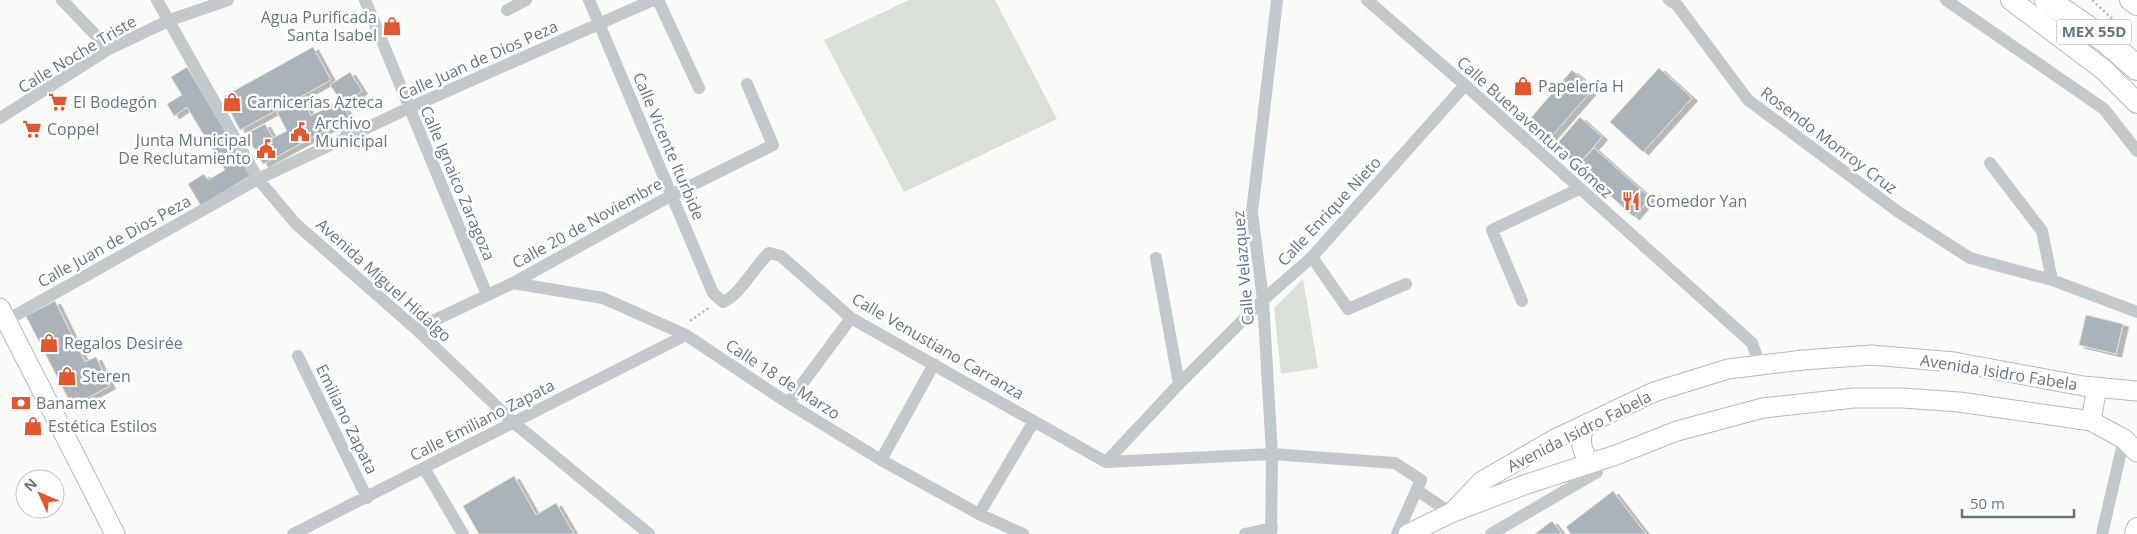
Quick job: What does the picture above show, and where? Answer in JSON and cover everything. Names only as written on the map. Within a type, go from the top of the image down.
[{"type":"highway","name":"MEX 55D","points":[[2047,0],[2105,40],[2137,68]]},
{"type":"main road","points":[[2010,0],[2104,70],[2137,103]]},
{"type":"main road","points":[[2130,0],[2137,5]]},
{"type":"main road","points":[[2,317],[115,534]]},
{"type":"main road","name":"Avenida Isidro Fabela","points":[[1451,513],[1482,481],[1555,439],[1654,392],[1728,369],[1871,355],[1954,362],[2097,387],[2137,391]]},
{"type":"main road","points":[[2091,421],[2097,387]]},
{"type":"main road","name":"Avenida Isidro Fabela","points":[[1408,534],[1451,513],[1524,485],[1591,463],[1677,431],[1764,408],[1854,398],[1903,398],[1959,402],[2091,421],[2130,446]]},
{"type":"main road","points":[[1584,426],[1580,439],[1582,452],[1591,463]]},
{"type":"main road","points":[[2135,534],[2137,528]]},
{"type":"street","points":[[62,0],[110,49]]},
{"type":"street","name":"Avenida Miguel Hidalgo","points":[[157,0],[258,179],[296,224],[416,329],[513,422],[649,534]]},
{"type":"street","name":"Calle Noche Triste","points":[[0,118],[110,49],[170,20],[228,0]]},
{"type":"street","name":"Calle Ignaico Zaragoza","points":[[365,0],[487,295]]},
{"type":"street","points":[[508,10],[526,0]]},
{"type":"street","name":"Calle Vicente Iturbide","points":[[589,0],[713,293],[721,300]]},
{"type":"street","name":"Calle Juan de Dios Peza","points":[[2,317],[258,179],[410,108],[654,0]]},
{"type":"street","points":[[658,0],[699,88]]},
{"type":"street","name":"Calle Buenaventura Gómez","points":[[1367,0],[1465,85],[1752,343],[1760,365]]},
{"type":"street","name":"Rosendo Monroy Cruz","points":[[1669,0],[1677,5],[1748,100],[1897,211],[1970,258],[2052,280],[2137,312]]},
{"type":"street","points":[[1946,0],[2104,109],[2137,150]]},
{"type":"street","name":"Calle Velazquez","points":[[1271,531],[1272,454],[1263,300],[1252,212],[1277,1]]},
{"type":"street","name":"Calle 20 de Noviembre","points":[[416,329],[513,283],[672,195],[773,145],[747,84]]},
{"type":"street","name":"Calle Enrique Nieto","points":[[1106,462],[1179,384],[1263,300],[1312,257],[1465,85]]},
{"type":"street","points":[[1990,163],[2042,231],[2052,280]]},
{"type":"street","points":[[1522,301],[1492,230],[1580,190]]},
{"type":"street","name":"Calle Venustiano Carranza","points":[[721,300],[731,298],[759,262],[769,253],[781,256],[851,318],[1106,462]]},
{"type":"street","points":[[1312,257],[1348,309],[1406,284]]},
{"type":"street","points":[[1156,258],[1179,384]]},
{"type":"street","name":"Calle 18 de Marzo","points":[[513,283],[603,298],[681,333],[788,403],[881,460],[979,514],[1023,534]]},
{"type":"street","points":[[788,403],[851,318]]},
{"type":"street","name":"Calle Emiliano Zapata","points":[[293,534],[367,498],[681,333]]},
{"type":"street","name":"Emiliano Zapata","points":[[298,356],[367,498]]},
{"type":"street","points":[[881,460],[934,364]]},
{"type":"street","points":[[979,514],[1034,421]]},
{"type":"street","points":[[2102,534],[2130,446]]},
{"type":"street","points":[[1106,462],[1272,454],[1394,463],[1421,480],[1418,491],[1397,534]]},
{"type":"street","points":[[1490,534],[1597,472],[1591,463]]},
{"type":"street","points":[[424,468],[459,533]]},
{"type":"street","points":[[1418,491],[1451,513]]},
{"type":"street","points":[[1246,534],[1271,531]]},
{"type":"path","points":[[2092,0],[2125,31]]},
{"type":"path","points":[[681,333],[721,300]]},
{"type":"shaded area","points":[[909,0],[995,0],[1057,119],[904,192],[824,40]]},
{"type":"shaded area","points":[[1303,279],[1318,368],[1281,374],[1274,308]]},
{"type":"building","points":[[313,47],[331,80],[240,130],[223,97]]},
{"type":"building","points":[[187,67],[251,175],[201,206],[188,184],[204,174],[208,180],[225,170],[187,107],[174,116],[167,104],[182,95],[171,77]]},
{"type":"building","points":[[1659,68],[1692,98],[1643,152],[1610,122]]},
{"type":"building","points":[[1572,70],[1593,89],[1551,137],[1530,119]]},
{"type":"building","points":[[350,72],[362,91],[343,104],[330,85]]},
{"type":"building","points":[[302,98],[311,116],[340,100],[355,127],[342,134],[337,124],[263,164],[246,134],[265,124],[273,138],[287,131],[277,112]]},
{"type":"building","points":[[1580,117],[1602,137],[1577,166],[1555,146]]},
{"type":"building","points":[[1594,148],[1650,198],[1634,217],[1577,166]]},
{"type":"building","points":[[55,301],[85,362],[96,357],[110,386],[72,406],[26,316]]},
{"type":"building","points":[[2086,315],[2123,324],[2116,354],[2079,345]]},
{"type":"building","points":[[514,476],[536,515],[556,503],[574,534],[479,534],[463,506]]},
{"type":"building","points":[[1613,491],[1646,534],[1571,534],[1566,527]]},
{"type":"building","points":[[1552,521],[1562,534],[1535,534]]},
{"type":"place","name":"Agua Purificada Santa Isabel","points":[[392,26]]},
{"type":"place","name":"Papelería H","points":[[1523,86]]},
{"type":"place","name":"El Bodegón","points":[[58,102]]},
{"type":"place","name":"Carnicerías Azteca","points":[[232,102]]},
{"type":"place","name":"Coppel","points":[[32,129]]},
{"type":"place","name":"Archivo Municipal","points":[[300,132]]},
{"type":"place","name":"Junta Municipal De Reclutamiento","points":[[266,149]]},
{"type":"place","name":"Comedor Yan","points":[[1631,201]]},
{"type":"place","name":"Regalos Desirée","points":[[49,343]]},
{"type":"place","name":"Steren","points":[[67,376]]},
{"type":"place","name":"Banamex","points":[[21,403]]},
{"type":"place","name":"Estética Estilos","points":[[33,426]]}]
